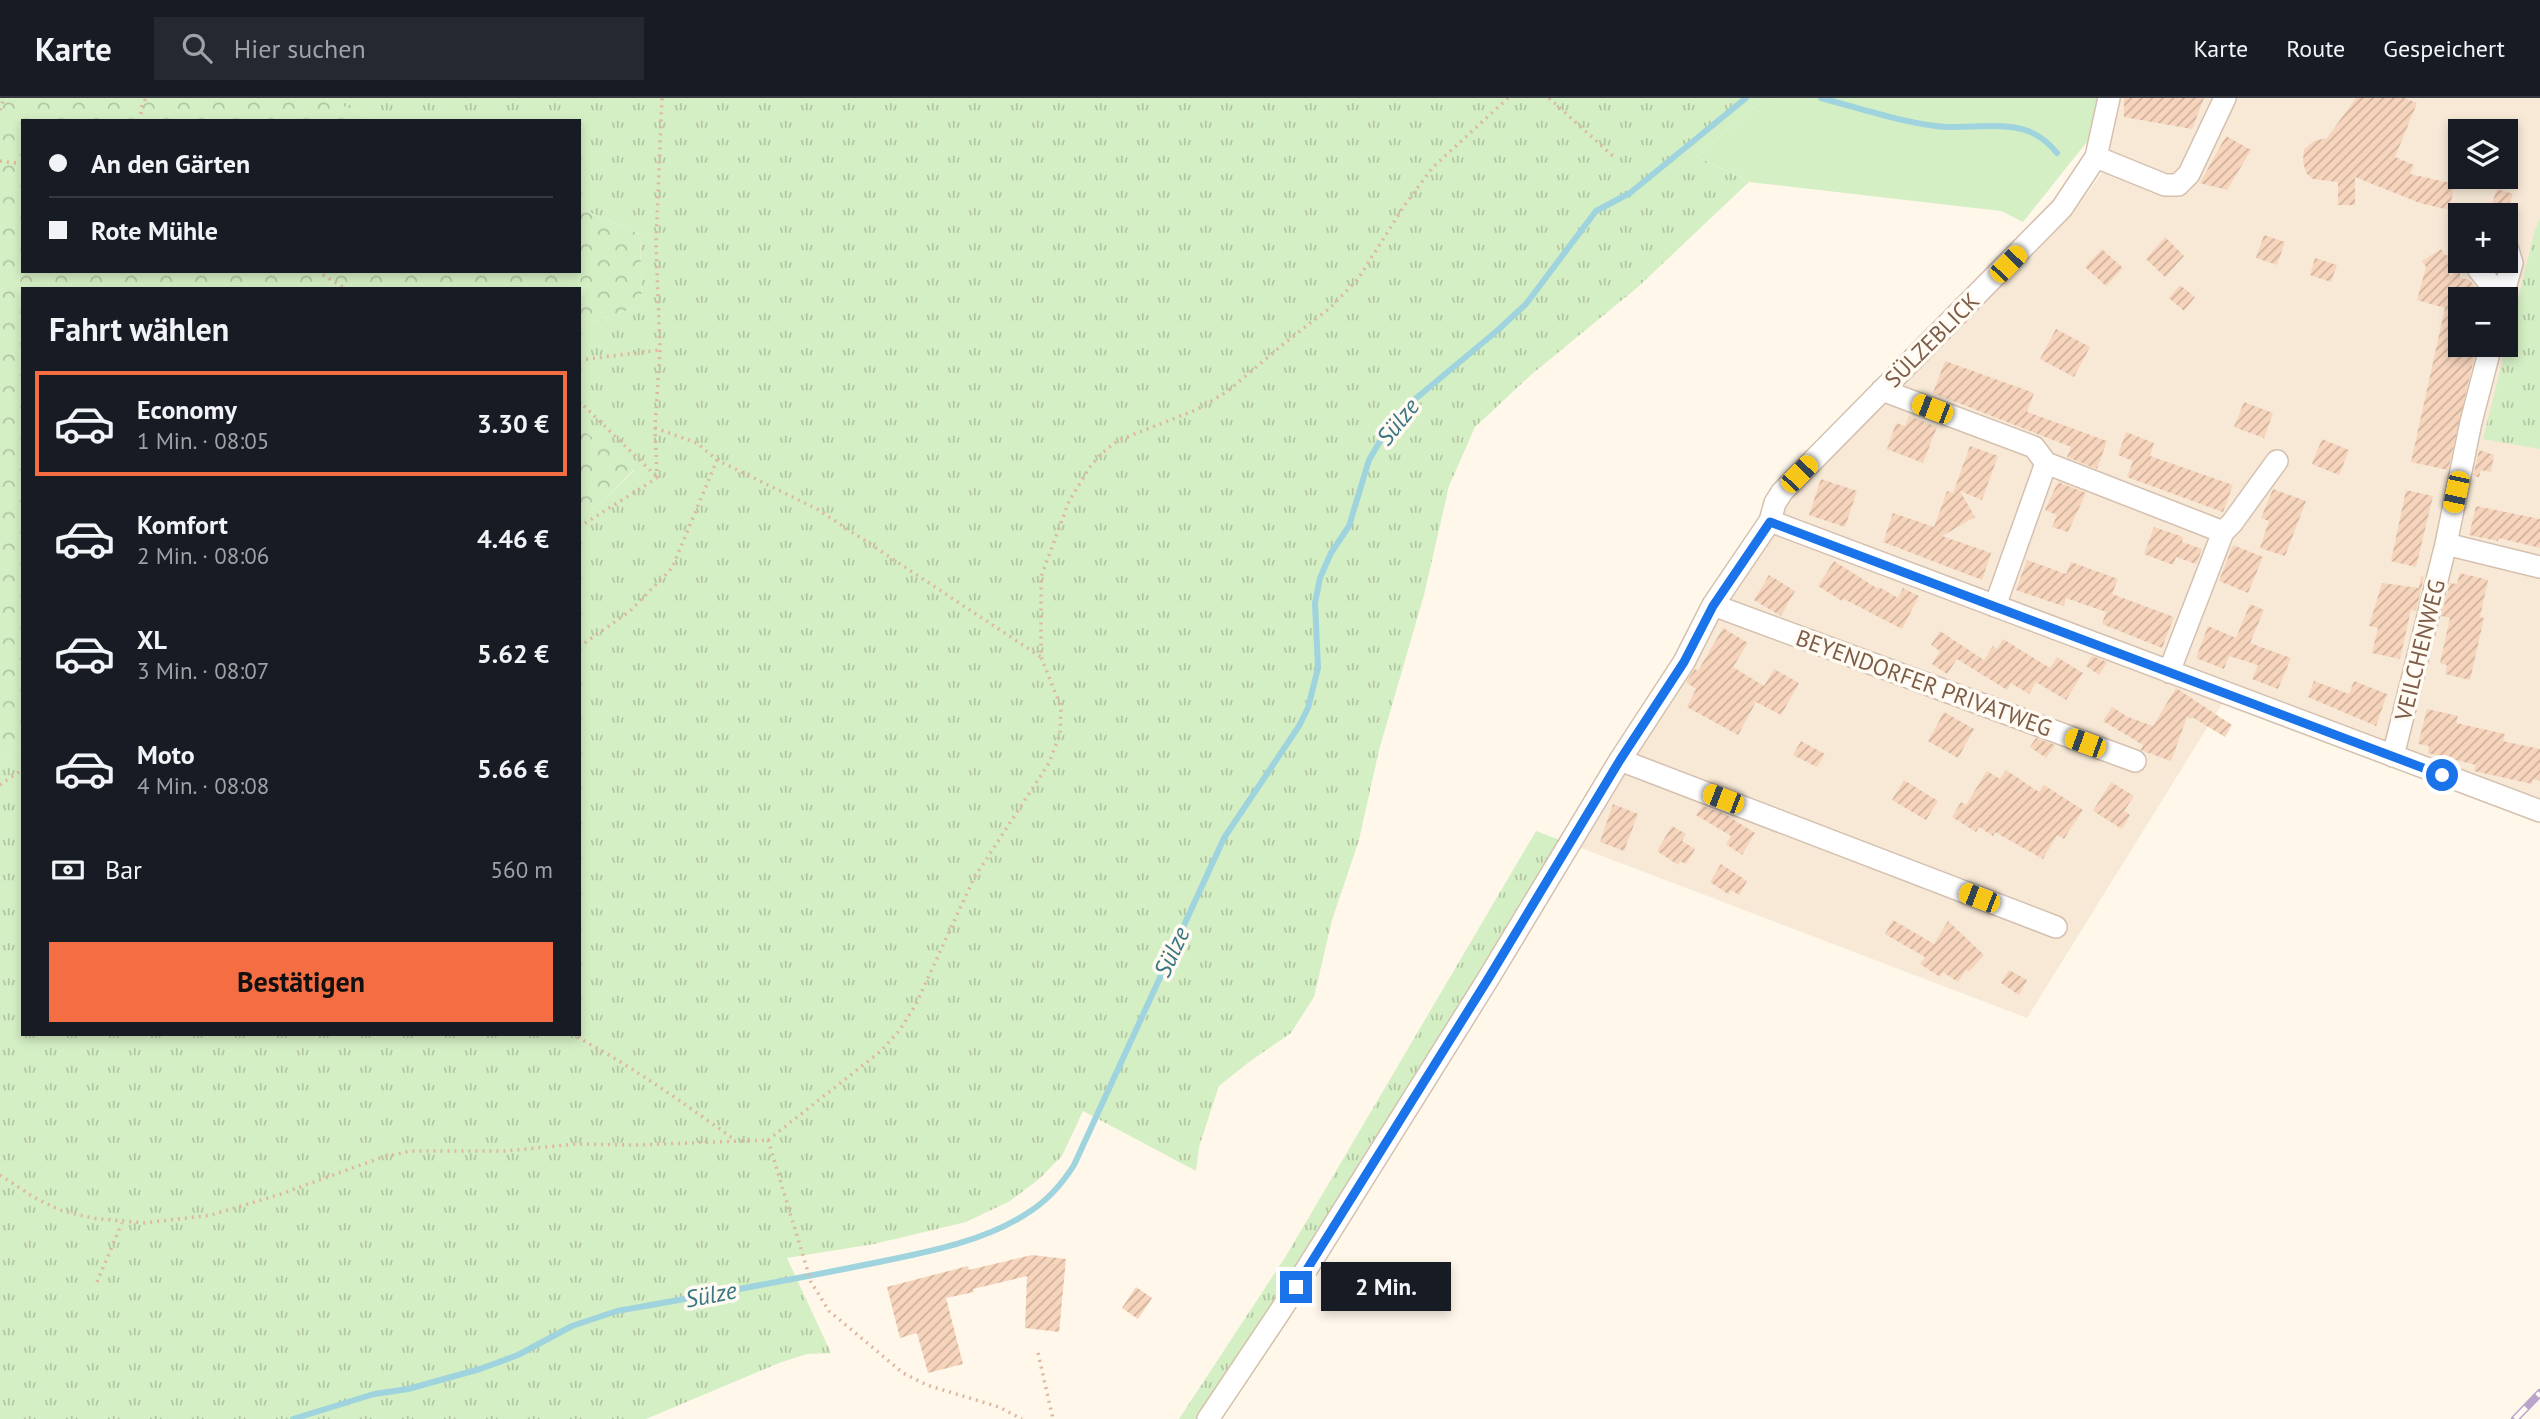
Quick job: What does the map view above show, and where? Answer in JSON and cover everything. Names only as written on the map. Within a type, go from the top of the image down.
[{"type":"street","name":"SÜLZEBLICK","points":[[1208,1419],[1281,1310],[1488,979],[1620,760],[1684,662],[1713,606],[1770,522],[1775,503],[1782,492],[2062,208],[2096,158],[2109,98]]},
{"type":"street","points":[[2096,158],[2165,185],[2178,185],[2189,174],[2225,98]]},
{"type":"street","points":[[2481,273],[2492,287]]},
{"type":"street","name":"VEILCHENWEG","points":[[2393,756],[2446,544],[2487,357]]},
{"type":"street","points":[[1882,390],[2034,447],[2046,463],[2223,532]]},
{"type":"street","points":[[2169,672],[2223,532],[2277,461]]},
{"type":"street","points":[[1995,606],[2046,463]]},
{"type":"street","points":[[1770,522],[2540,811]]},
{"type":"street","points":[[2446,544],[2540,567]]},
{"type":"street","name":"BEYENDORFER PRIVATWEG","points":[[1713,606],[2135,761]]},
{"type":"street","points":[[1620,760],[2056,927]]},
{"type":"path","points":[[0,110],[4,98]]},
{"type":"path","points":[[140,119],[146,98]]},
{"type":"path","points":[[657,478],[656,428],[660,350],[656,243],[662,98]]},
{"type":"path","points":[[0,1175],[35,1198],[60,1210],[122,1222],[168,1221],[211,1215],[281,1195],[380,1158],[410,1152],[506,1151],[576,1144],[636,1145],[768,1140],[881,1051],[899,1031],[911,1013],[974,878],[1049,763],[1060,734],[1061,708],[1041,657],[1041,577],[1069,501],[1094,461],[1117,441],[1198,409],[1228,391],[1286,341],[1330,309],[1358,279],[1404,206],[1433,167],[1508,98]]},
{"type":"path","points":[[1549,98],[1615,159]]},
{"type":"path","points":[[0,161],[21,164]]},
{"type":"path","points":[[320,273],[342,287]]},
{"type":"path","points":[[581,360],[660,350]]},
{"type":"path","points":[[581,403],[657,478]]},
{"type":"path","points":[[656,428],[697,443],[717,460],[817,509],[1041,657]]},
{"type":"path","points":[[581,646],[630,611],[672,568],[717,460]]},
{"type":"path","points":[[581,526],[657,478]]},
{"type":"path","points":[[0,785],[21,770]]},
{"type":"path","points":[[575,1036],[679,1100],[737,1141]]},
{"type":"path","points":[[768,1140],[811,1282],[836,1318],[903,1373],[927,1385],[999,1407],[1022,1419]]},
{"type":"path","points":[[97,1282],[122,1222]]},
{"type":"path","points":[[1038,1353],[1053,1419]]},
{"type":"shaded area","points":[[2118,98],[2540,98],[2540,800],[2232,683],[2220,707],[2027,1018],[1576,846],[1769,540],[1788,499],[2070,217],[2104,170]]},
{"type":"green space","points":[[0,98],[325,98],[373,119],[21,119],[21,273],[581,273],[581,209],[640,234],[642,305],[581,326],[581,287],[21,287],[21,746],[0,761]]},
{"type":"green space","points":[[325,98],[1770,98],[1760,103],[1696,156],[1749,182],[1638,287],[1532,374],[1475,427],[1449,486],[1424,595],[1379,750],[1359,840],[1332,920],[1314,997],[1291,1033],[1219,1086],[1199,1147],[1196,1171],[1083,1111],[1062,1156],[1039,1179],[1010,1201],[966,1222],[874,1244],[787,1258],[831,1353],[807,1354],[779,1363],[646,1419],[0,1419],[0,761],[21,746],[21,1036],[581,1036],[581,515],[597,506],[634,471],[581,429],[581,326],[642,305],[640,234],[581,209],[581,119],[373,119]]},
{"type":"green space","points":[[1770,98],[2097,98],[2090,138],[2023,222],[2001,211],[1749,182],[1696,156],[1760,103]]},
{"type":"green space","points":[[2540,218],[2540,449],[2483,439],[2503,357],[2518,357],[2518,298]]},
{"type":"green space","points":[[581,429],[634,470],[597,506],[581,515]]},
{"type":"green space","points":[[1536,831],[1560,840],[1481,977],[1228,1379],[1199,1419],[1179,1419],[1286,1256]]},
{"type":"building","points":[[2124,98],[2204,98],[2192,129],[2124,117]]},
{"type":"building","points":[[2356,98],[2404,98],[2417,103],[2395,157],[2414,165],[2410,174],[2448,182],[2448,189],[2454,189],[2448,210],[2420,203],[2355,177],[2355,205],[2338,205],[2338,182],[2313,179],[2306,173],[2303,161],[2304,149],[2314,141],[2327,138]]},
{"type":"building","points":[[2226,136],[2251,150],[2227,190],[2200,183]]},
{"type":"building","points":[[2497,189],[2513,194],[2510,203],[2492,203]]},
{"type":"building","points":[[2264,235],[2285,242],[2277,265],[2256,258]]},
{"type":"building","points":[[2165,237],[2184,256],[2165,277],[2146,259]]},
{"type":"building","points":[[2102,249],[2123,268],[2106,286],[2085,267]]},
{"type":"building","points":[[2441,249],[2448,256],[2449,275],[2460,273],[2460,278],[2470,280],[2475,287],[2448,287],[2448,357],[2474,357],[2448,470],[2411,462],[2445,308],[2417,300],[2426,267],[2422,261]]},
{"type":"building","points":[[2315,258],[2337,265],[2331,282],[2310,275]]},
{"type":"building","points":[[2180,285],[2195,297],[2184,311],[2169,298]]},
{"type":"building","points":[[2056,329],[2090,347],[2074,377],[2040,359]]},
{"type":"building","points":[[1945,361],[2034,393],[2027,412],[2107,441],[2097,469],[2067,457],[2071,447],[1933,393]]},
{"type":"building","points":[[2244,402],[2273,413],[2264,438],[2234,427]]},
{"type":"building","points":[[1909,416],[1937,427],[1923,463],[1887,449],[1896,423],[1905,426]]},
{"type":"building","points":[[2126,432],[2154,443],[2150,456],[2233,485],[2223,512],[2127,477],[2133,461],[2118,455]]},
{"type":"building","points":[[2322,439],[2349,450],[2339,475],[2312,464]]},
{"type":"building","points":[[1970,446],[1998,456],[1982,500],[1960,491],[1975,517],[1942,536],[1991,553],[1982,580],[1883,542],[1893,513],[1934,527],[1947,491],[1953,493]]},
{"type":"building","points":[[2479,450],[2494,455],[2491,472],[2481,470],[2479,477],[2473,476]]},
{"type":"building","points":[[1821,479],[1857,491],[1845,527],[1809,515]]},
{"type":"building","points":[[2058,482],[2086,493],[2068,532],[2052,527],[2057,515],[2045,510]]},
{"type":"building","points":[[2273,489],[2306,501],[2285,556],[2260,548],[2269,521],[2261,518]]},
{"type":"building","points":[[2406,490],[2433,496],[2416,567],[2391,561]]},
{"type":"building","points":[[2476,506],[2540,519],[2540,548],[2499,538],[2498,541],[2469,535]]},
{"type":"building","points":[[2154,527],[2183,537],[2182,542],[2202,549],[2196,564],[2176,557],[2173,565],[2144,554]]},
{"type":"building","points":[[2233,545],[2263,557],[2248,593],[2219,581]]},
{"type":"building","points":[[2027,560],[2066,574],[2071,562],[2118,579],[2112,594],[2174,617],[2162,648],[2102,624],[2106,612],[2066,598],[2064,606],[2016,590]]},
{"type":"building","points":[[1834,561],[1878,589],[1879,587],[1898,598],[1903,588],[1919,596],[1902,629],[1844,599],[1842,601],[1818,586]]},
{"type":"building","points":[[2460,573],[2488,580],[2480,617],[2484,618],[2470,680],[2445,674],[2447,665],[2440,663],[2450,618],[2441,616],[2450,583],[2457,584]]},
{"type":"building","points":[[1769,575],[1795,591],[1781,616],[1754,600]]},
{"type":"building","points":[[2421,576],[2424,577],[2416,611],[2411,610],[2400,659],[2372,653],[2378,628],[2369,626],[2382,583],[2419,588]]},
{"type":"building","points":[[2250,604],[2264,610],[2250,643],[2291,658],[2278,689],[2252,679],[2258,665],[2229,656],[2224,669],[2196,658],[2208,626],[2236,638]]},
{"type":"building","points":[[1723,628],[1748,643],[1733,667],[1764,686],[1774,669],[1799,683],[1781,715],[1756,702],[1738,735],[1687,707],[1696,689],[1686,682],[1695,669],[1698,671]]},
{"type":"building","points":[[1940,631],[1984,660],[1993,646],[1997,649],[2003,639],[2050,668],[2057,657],[2083,673],[2066,700],[2036,682],[2029,694],[2011,683],[2007,690],[1957,659],[1947,674],[1932,664],[1940,651],[1931,645]]},
{"type":"building","points":[[2092,656],[2107,662],[2099,675],[2086,666]]},
{"type":"building","points":[[2314,681],[2349,694],[2354,681],[2387,694],[2376,726],[2308,697]]},
{"type":"building","points":[[2176,688],[2232,725],[2225,737],[2192,717],[2187,717],[2171,761],[2141,750],[2143,745],[2103,721],[2112,707],[2128,717],[2153,726]]},
{"type":"building","points":[[2427,709],[2458,716],[2456,723],[2505,734],[2503,741],[2540,749],[2540,781],[2533,779],[2532,784],[2474,771],[2476,765],[2428,753],[2429,746],[2418,744]]},
{"type":"building","points":[[1944,712],[1974,729],[1958,758],[1928,741]]},
{"type":"building","points":[[2036,738],[2055,745],[2046,758],[2030,747]]},
{"type":"building","points":[[1801,741],[1825,754],[1817,767],[1793,755]]},
{"type":"building","points":[[2006,770],[2039,792],[2044,785],[2083,810],[2064,839],[2057,835],[2043,859],[1995,832],[1993,836],[1979,827],[1976,832],[1952,817],[1961,802],[1966,805],[1987,771],[2000,779]]},
{"type":"building","points":[[1904,780],[1938,801],[1926,820],[1892,800]]},
{"type":"building","points":[[2111,782],[2134,796],[2124,811],[2130,815],[2122,829],[2093,811]]},
{"type":"building","points":[[1613,804],[1638,814],[1624,851],[1600,842]]},
{"type":"building","points":[[1702,806],[1723,813],[1755,833],[1742,855],[1726,844],[1731,836],[1696,815]]},
{"type":"building","points":[[1672,826],[1686,834],[1682,841],[1695,849],[1686,864],[1680,861],[1678,865],[1657,851]]},
{"type":"building","points":[[1721,864],[1747,881],[1739,895],[1731,890],[1728,894],[1710,882]]},
{"type":"building","points":[[1893,920],[1934,944],[1948,921],[1984,955],[1969,972],[1966,970],[1958,982],[1943,972],[1940,977],[1920,964],[1925,957],[1885,934]]},
{"type":"building","points":[[2009,970],[2027,980],[2019,995],[2001,983]]},
{"type":"building","points":[[1032,1255],[1066,1259],[1059,1332],[1025,1328],[1027,1276],[973,1289],[974,1292],[946,1298],[963,1364],[928,1373],[917,1333],[900,1338],[887,1287],[968,1266],[969,1270]]},
{"type":"building","points":[[1136,1287],[1152,1298],[1138,1319],[1122,1308]]},
{"type":"waterway","name":"Sülze","points":[[293,1419],[374,1394],[408,1389],[480,1369],[518,1355],[572,1326],[617,1311],[951,1246],[1009,1224],[1047,1198],[1074,1165],[1224,838],[1299,726],[1308,708],[1318,668],[1315,603],[1320,578],[1331,553],[1349,526],[1369,460],[1386,431],[1408,405],[1526,304],[1596,211],[1630,193],[1746,98]]},
{"type":"waterway","points":[[1821,98],[1921,124],[2017,128],[2041,138],[2057,153]]},
{"type":"railway","points":[[2515,1419],[2540,1393]]},
{"type":"route","points":[[1296,1287],[1488,979],[1620,760],[1684,662],[1713,606],[1770,522],[2442,775]]}]
